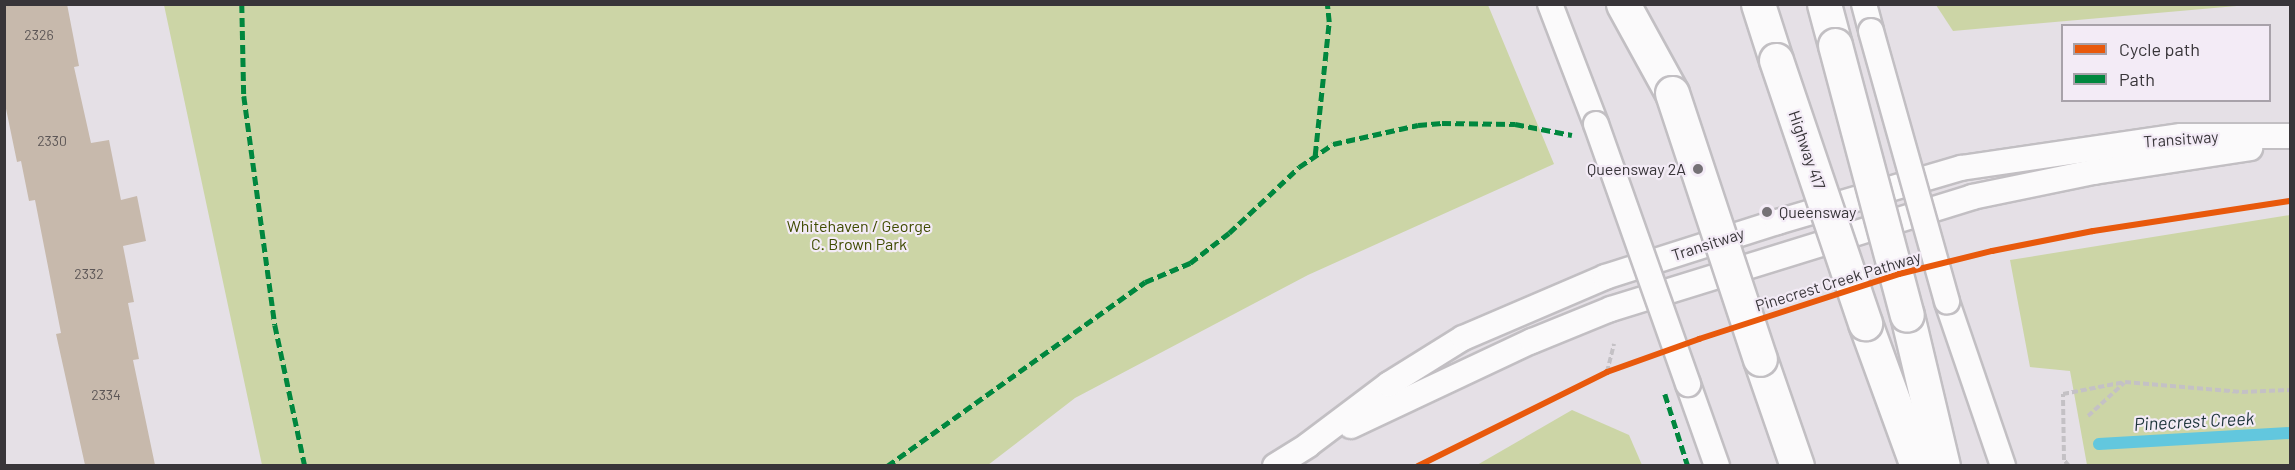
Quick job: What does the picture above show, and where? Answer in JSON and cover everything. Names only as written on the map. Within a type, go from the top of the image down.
[{"type":"highway","points":[[1623,4],[1672,93]]},
{"type":"highway","points":[[1646,4],[1672,93],[1797,465]]},
{"type":"highway","name":"Highway 417","points":[[1758,4],[1865,323],[1917,465]]},
{"type":"highway","points":[[1824,4],[1907,315],[1943,465]]},
{"type":"lane","points":[[1550,4],[1596,124],[1717,465]]},
{"type":"lane","points":[[1864,4],[1947,302],[2003,465]]},
{"type":"lane","name":"Transitway","points":[[1308,446],[1389,384],[1463,339],[1605,277],[1777,222],[1961,168],[2181,136],[2290,136]]},
{"type":"lane","name":"Transitway","points":[[1275,465],[1308,446],[1532,341],[1611,309],[1972,197],[2094,172],[2290,141]]},
{"type":"path","points":[[1607,372],[1615,339]]},
{"type":"path","points":[[1597,377],[1617,368]]},
{"type":"path","points":[[2088,416],[2124,382]]},
{"type":"path","points":[[2069,465],[2064,459],[2062,394],[2124,382],[2242,392],[2290,390]]},
{"type":"green space","name":"Whitehaven / George C. Brown Park","points":[[164,5],[1488,5],[1554,164],[1308,275],[1075,398],[988,465],[262,465]]},
{"type":"green space","points":[[1936,5],[2248,5],[1953,31]]},
{"type":"green space","points":[[2290,215],[2290,465],[2087,465],[2070,371],[2030,367],[2010,260]]},
{"type":"green space","points":[[1572,410],[1629,435],[1642,465],[1477,465]]},
{"type":"building","points":[[4,4],[67,4],[79,66],[74,67],[91,143],[109,140],[121,200],[137,196],[146,241],[123,246],[134,302],[128,303],[139,359],[133,360],[155,465],[85,465],[56,334],[61,333],[35,200],[29,201],[21,161],[17,162],[4,99]]},
{"type":"waterway","name":"Pinecrest Creek","points":[[2099,444],[2290,433]]},
{"type":"marked path","points":[[242,4],[244,96],[275,325],[305,466]]},
{"type":"marked path","points":[[1315,155],[1329,22],[1327,4]]},
{"type":"marked path","points":[[887,466],[1145,282],[1190,263],[1229,233],[1299,167],[1333,144],[1418,125],[1442,123],[1515,124],[1572,135]]},
{"type":"marked path","points":[[1665,394],[1688,466]]},
{"type":"cycle path","name":"Pinecrest Creek Pathway","points":[[1418,466],[1607,372],[1699,339],[1899,274],[1992,251],[2093,231],[2290,201]]},
{"type":"place","name":"Queensway 2A","points":[[1698,169]]},
{"type":"place","name":"Queensway","points":[[1767,212]]}]
